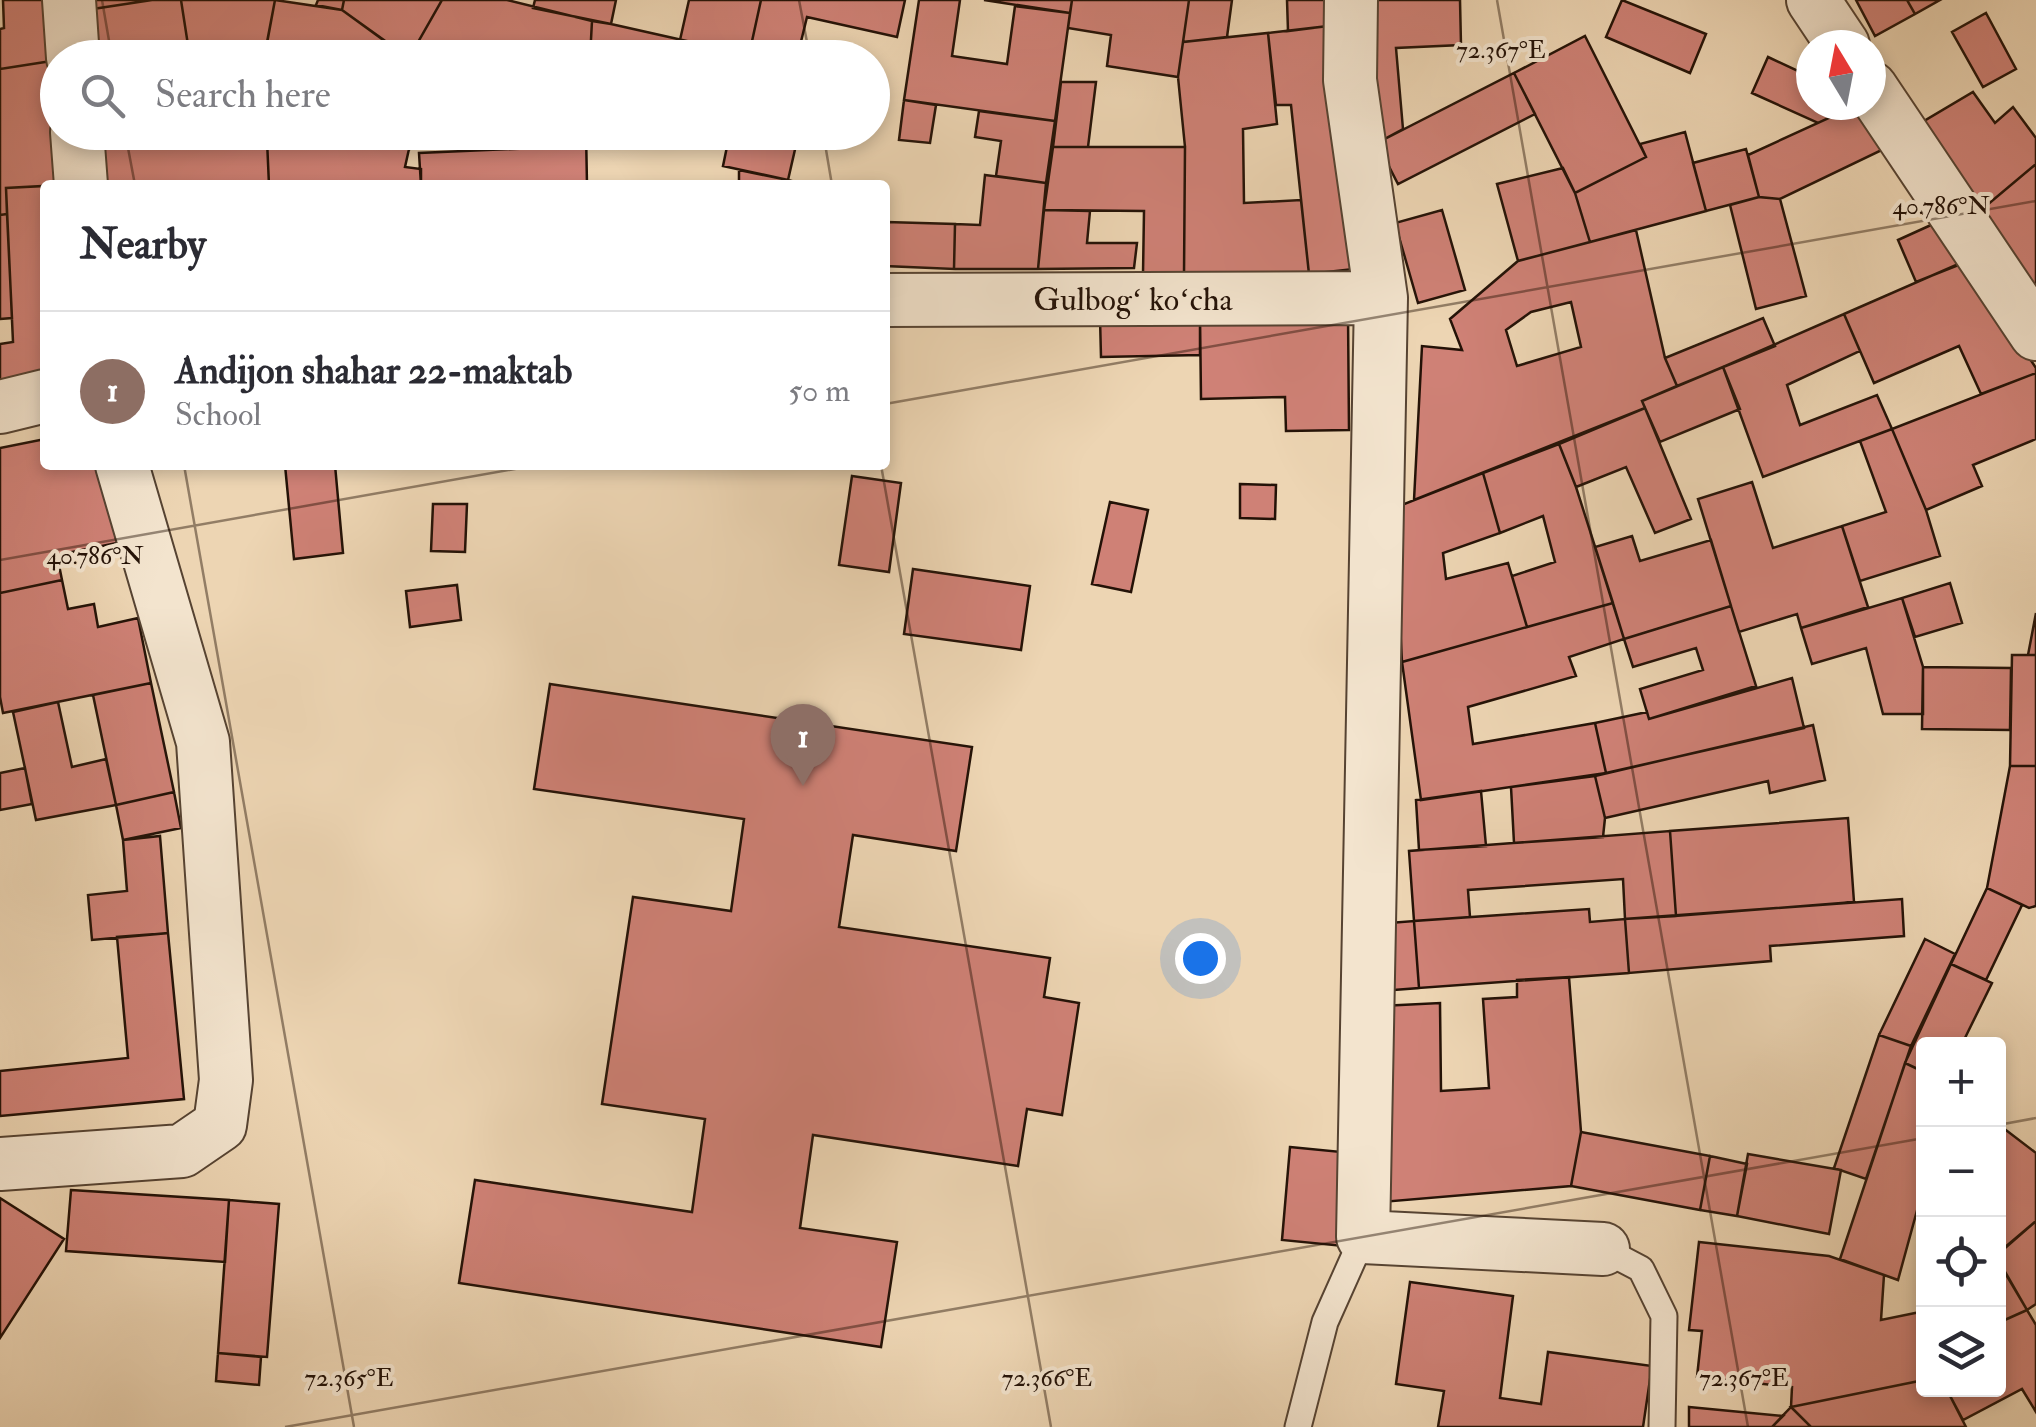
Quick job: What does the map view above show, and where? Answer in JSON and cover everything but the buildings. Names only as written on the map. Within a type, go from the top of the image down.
[{"type":"street","points":[[69,0],[72,40]]},
{"type":"street","points":[[1351,0],[1350,80],[1381,298],[1364,1237],[1603,1249]]},
{"type":"street","points":[[1813,0],[1833,30]]},
{"type":"street","points":[[1886,110],[2036,334]]},
{"type":"street","points":[[79,150],[81,180]]},
{"type":"street","name":"Gulbogʻ koʻcha","points":[[890,300],[1381,298]]},
{"type":"street","points":[[0,407],[40,397]]},
{"type":"street","points":[[0,1164],[182,1150],[220,1124],[226,1080],[203,742],[123,470]]},
{"type":"lane","points":[[1298,1427],[1325,1322],[1364,1237]]},
{"type":"lane","points":[[1603,1249],[1641,1268],[1664,1316],[1662,1427]]},
{"type":"place","name":"Andijon shahar 22-maktab","points":[[803,786]]}]
